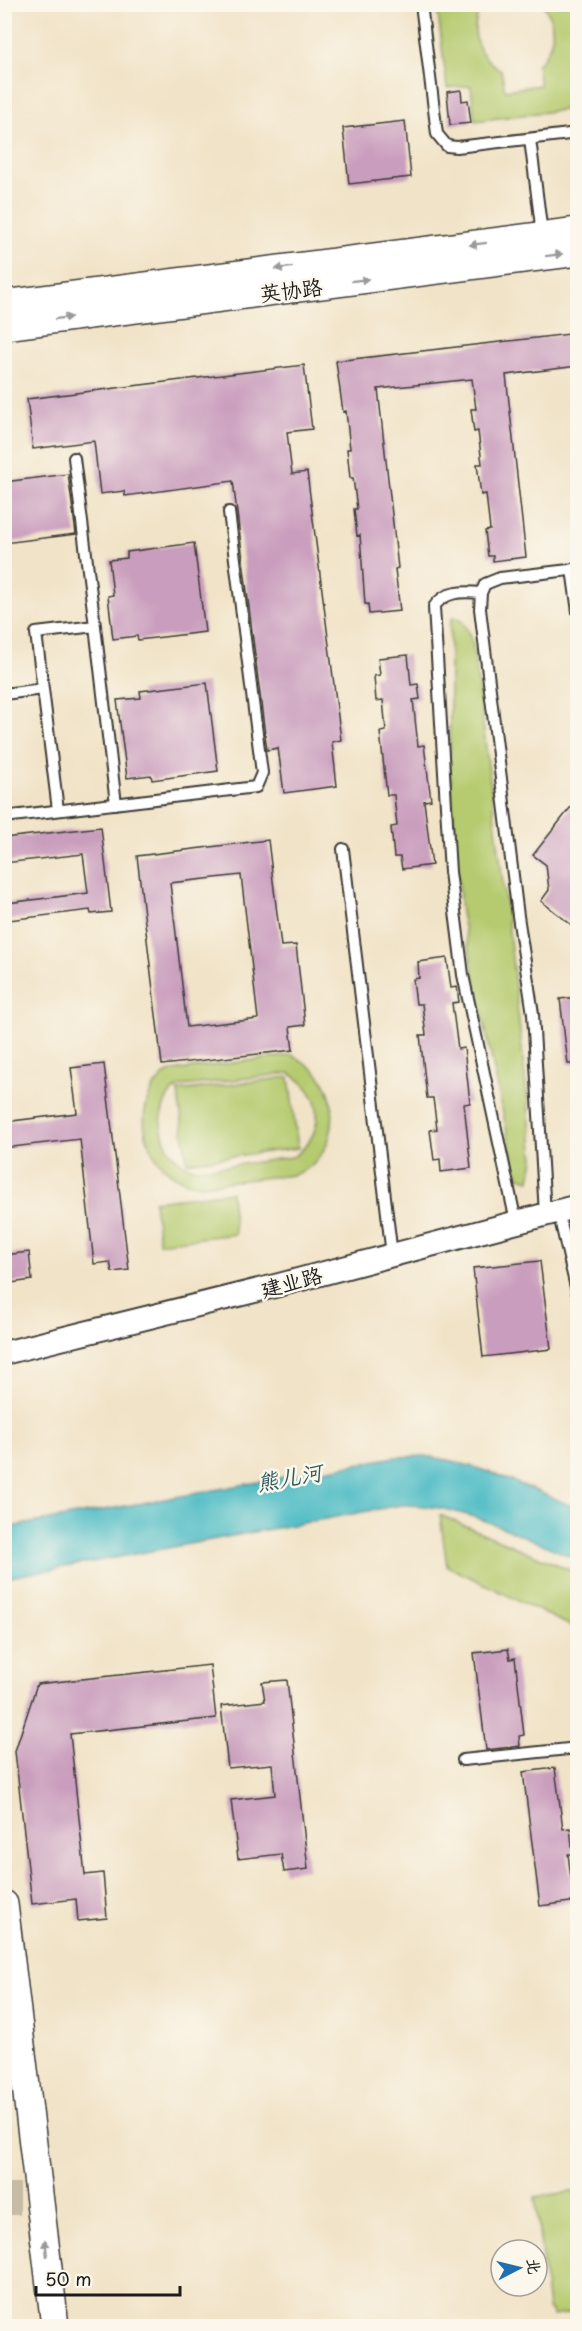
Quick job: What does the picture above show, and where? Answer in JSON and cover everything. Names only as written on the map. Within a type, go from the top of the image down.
[{"type":"street","name":"英协路","points":[[4,304],[578,231]]},
{"type":"street","name":"英协路","points":[[4,326],[578,252]]},
{"type":"street","name":"建业路","points":[[4,1353],[560,1210]]},
{"type":"street","points":[[4,1904],[55,2326]]},
{"type":"lane","points":[[421,4],[437,134],[447,146],[458,147],[578,133]]},
{"type":"lane","points":[[530,139],[542,236]]},
{"type":"lane","points":[[74,458],[116,804]]},
{"type":"lane","points":[[4,817],[256,787],[262,773],[230,512]]},
{"type":"lane","points":[[578,612],[575,569],[500,578],[485,584],[481,593],[480,609],[518,916],[560,1210],[578,1296]]},
{"type":"lane","points":[[481,593],[465,591],[450,594],[438,600],[434,607],[450,872],[463,975],[516,1222]]},
{"type":"lane","points":[[58,810],[36,633],[94,626]]},
{"type":"lane","points":[[4,694],[43,689]]},
{"type":"lane","points":[[342,849],[392,1255]]},
{"type":"lane","points":[[463,1760],[578,1748]]},
{"type":"green space","points":[[437,5],[482,5],[476,24],[477,42],[480,50],[492,64],[501,70],[505,90],[540,85],[537,65],[548,51],[552,36],[551,21],[544,5],[575,5],[578,24],[577,108],[475,121],[471,86],[447,88]]},
{"type":"green space","points":[[453,617],[464,624],[473,644],[509,931],[534,1159],[530,1180],[519,1177],[511,1151],[461,913],[450,769],[450,622]]},
{"type":"green space","points":[[292,1055],[317,1073],[329,1094],[332,1120],[326,1146],[310,1166],[291,1175],[201,1185],[183,1180],[168,1171],[156,1158],[148,1143],[145,1126],[145,1109],[151,1092],[162,1077],[179,1070]],"holes":[[[289,1073],[310,1091],[315,1102],[316,1125],[312,1137],[293,1157],[225,1166],[191,1167],[177,1159],[164,1139],[162,1131],[164,1105],[177,1088]]]},
{"type":"green space","points":[[289,1077],[298,1148],[187,1162],[178,1091]]},
{"type":"green space","points":[[231,1192],[235,1234],[159,1243],[154,1201]]},
{"type":"green space","points":[[440,1515],[577,1573],[577,1629],[447,1566]]},
{"type":"green space","points":[[577,2191],[577,2312],[553,2316],[548,2308],[549,2238],[540,2238],[535,2197]]},
{"type":"water","points":[[425,1456],[483,1470],[577,1508],[577,1559],[469,1515],[424,1506],[401,1505],[5,1578],[5,1528],[395,1457]]},
{"type":"building","points":[[461,90],[462,101],[468,100],[471,123],[450,125],[447,92]]},
{"type":"building","points":[[405,121],[411,177],[349,184],[343,128]]},
{"type":"building","points":[[578,333],[578,366],[506,375],[526,557],[493,561],[493,556],[488,556],[485,531],[490,530],[486,494],[481,495],[477,464],[482,464],[478,431],[474,432],[471,409],[476,409],[472,379],[378,389],[398,568],[395,569],[400,611],[369,614],[368,604],[365,604],[360,535],[357,536],[354,509],[357,509],[353,478],[350,478],[346,411],[343,412],[336,361]]},
{"type":"building","points":[[304,365],[312,429],[287,432],[292,474],[307,472],[341,740],[332,742],[337,786],[284,793],[278,748],[267,750],[233,481],[125,496],[124,491],[100,494],[94,441],[33,449],[27,399]]},
{"type":"building","points":[[68,474],[76,534],[4,543],[4,482]]},
{"type":"building","points":[[194,543],[205,632],[138,640],[137,636],[113,639],[108,596],[113,595],[109,560],[127,558],[127,552]]},
{"type":"building","points":[[408,655],[411,685],[418,684],[420,699],[413,700],[418,746],[424,745],[431,800],[424,801],[432,865],[402,869],[400,857],[394,857],[391,827],[397,826],[394,795],[387,795],[380,732],[386,731],[383,700],[376,701],[374,676],[380,675],[378,658]]},
{"type":"building","points":[[207,683],[218,771],[152,780],[151,775],[127,778],[117,700],[141,698],[140,691]]},
{"type":"building","points":[[578,798],[578,930],[541,901],[549,890],[546,865],[533,855]]},
{"type":"building","points":[[101,827],[111,912],[91,914],[90,910],[9,920],[7,903],[88,893],[83,854],[4,863],[4,838]]},
{"type":"building","points":[[268,840],[281,946],[296,945],[305,1025],[290,1027],[293,1050],[162,1065],[137,856]],"holes":[[[241,875],[258,1019],[187,1027],[170,883]]]},
{"type":"building","points":[[447,958],[451,988],[457,987],[459,1002],[452,1003],[458,1049],[464,1048],[470,1103],[464,1104],[471,1168],[441,1172],[440,1159],[434,1160],[430,1130],[437,1129],[433,1098],[427,1098],[420,1035],[426,1035],[422,1004],[416,1004],[413,979],[419,978],[418,962]]},
{"type":"building","points":[[578,997],[578,1064],[568,1064],[560,999]]},
{"type":"building","points":[[104,1064],[129,1270],[112,1272],[110,1262],[94,1264],[80,1139],[4,1148],[4,1122],[77,1113],[71,1068]]},
{"type":"building","points":[[29,1252],[32,1280],[4,1284],[4,1255]]},
{"type":"building","points":[[540,1261],[551,1349],[483,1357],[473,1268]]},
{"type":"building","points":[[508,1649],[510,1659],[515,1658],[524,1735],[519,1736],[520,1746],[486,1750],[474,1653]]},
{"type":"building","points":[[210,1665],[216,1718],[70,1734],[85,1875],[103,1873],[107,1918],[78,1921],[76,1899],[32,1904],[15,1751],[37,1684]]},
{"type":"building","points":[[287,1680],[308,1869],[284,1872],[281,1854],[238,1859],[231,1800],[275,1795],[272,1764],[228,1768],[221,1706],[265,1701],[262,1682]]},
{"type":"building","points":[[555,1768],[563,1829],[570,1828],[573,1854],[568,1854],[572,1886],[578,1885],[578,1901],[540,1906],[523,1772]]},
{"type":"tunnel","points":[[4,2183],[4,2220]]},
{"type":"water label","name":"熊儿河","points":[[289,1476]]}]
